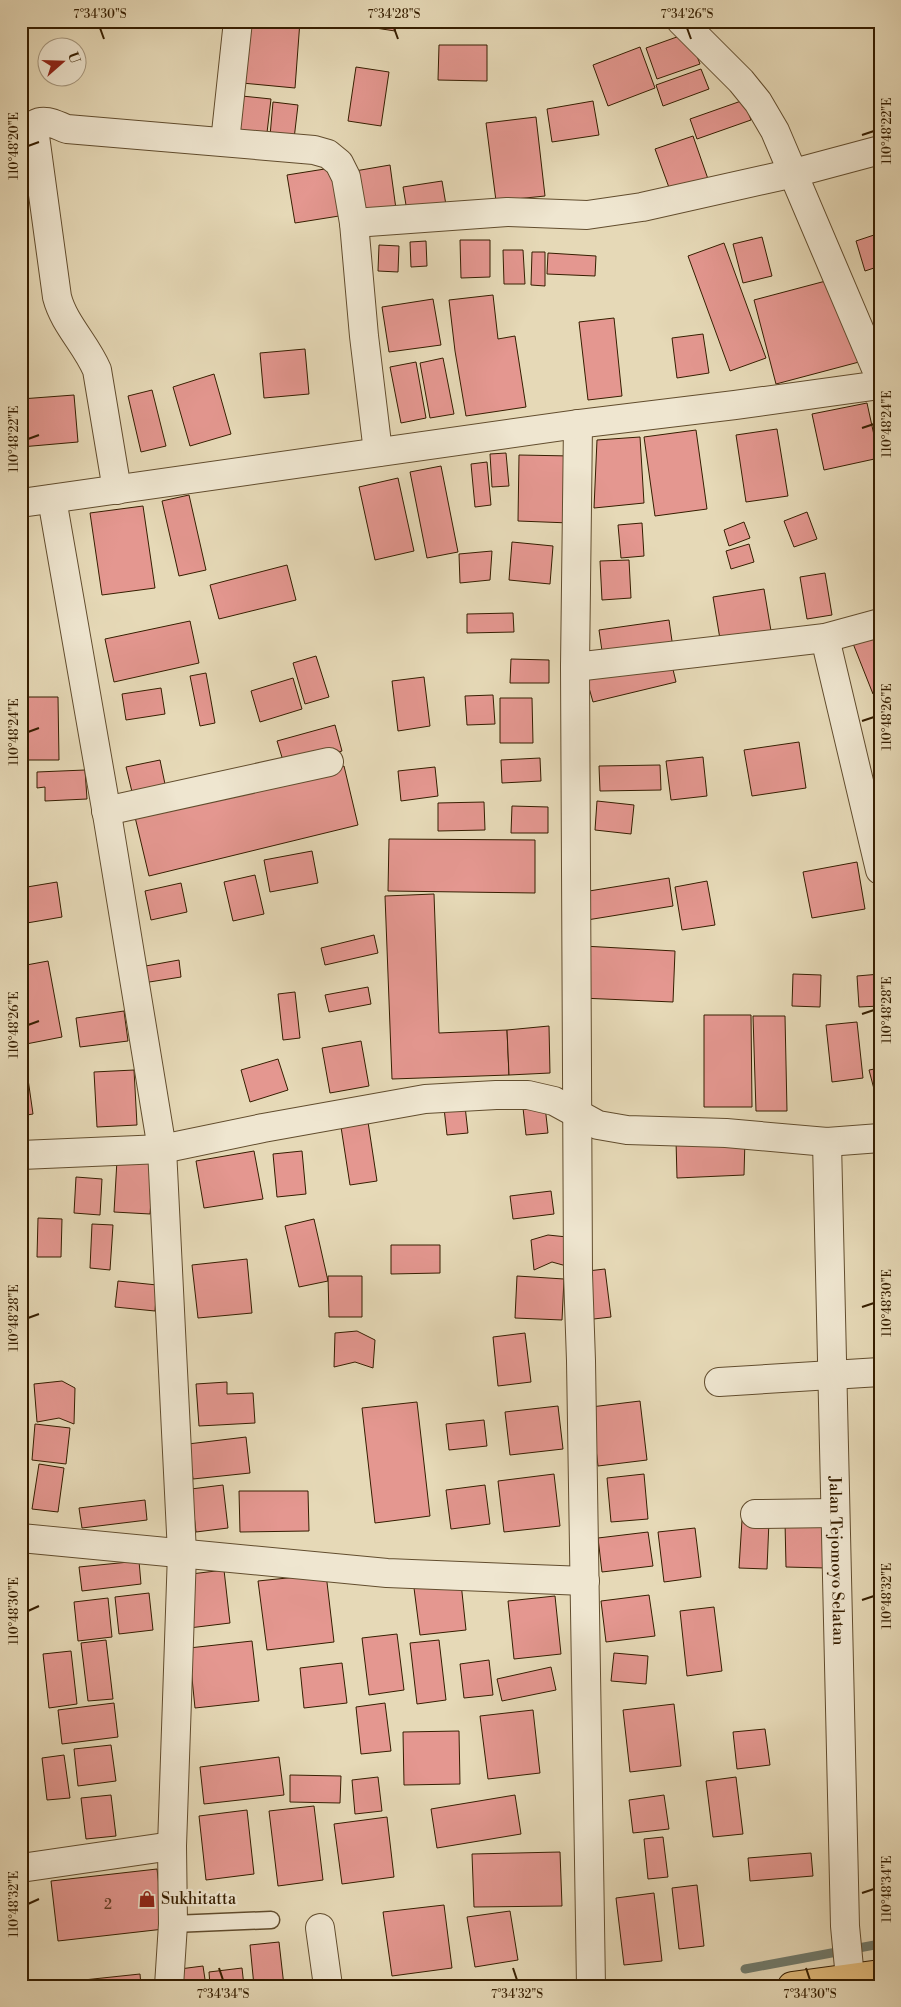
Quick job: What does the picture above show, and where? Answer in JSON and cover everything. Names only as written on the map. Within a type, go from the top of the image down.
[{"type":"main road","points":[[792,1986],[850,1969],[880,1974]]},
{"type":"street","points":[[225,142],[238,21]]},
{"type":"street","points":[[681,21],[741,81],[758,102],[775,131],[880,378]]},
{"type":"street","points":[[117,490],[97,370],[92,358],[59,307],[56,297],[37,155],[35,124],[44,121],[67,129],[314,150],[328,154],[339,163],[346,177],[354,222],[364,336],[378,452]]},
{"type":"street","points":[[354,222],[506,212],[587,215],[642,207],[794,173],[880,150]]},
{"type":"street","points":[[21,503],[578,424],[735,406],[880,385]]},
{"type":"street","points":[[578,424],[575,667],[578,1274],[591,1986]]},
{"type":"street","points":[[52,499],[162,1149],[182,1553],[172,1846],[173,1924],[169,1986]]},
{"type":"street","points":[[575,667],[825,638],[880,623]]},
{"type":"street","points":[[825,638],[880,870]]},
{"type":"street","points":[[106,811],[329,762]]},
{"type":"street","points":[[21,1155],[162,1149],[263,1128],[426,1099],[528,1095],[554,1101],[598,1125],[626,1130],[726,1134],[827,1142],[880,1138]]},
{"type":"street","name":"Jalan Tejomoyo Selatan","points":[[827,1142],[845,1933],[850,1969]]},
{"type":"street","points":[[719,1382],[880,1372]]},
{"type":"street","points":[[755,1514],[835,1513]]},
{"type":"street","points":[[21,1538],[387,1573],[585,1581]]},
{"type":"street","points":[[21,1868],[172,1846]]},
{"type":"street","points":[[320,1928],[328,1986]]},
{"type":"lane","points":[[173,1924],[272,1920]]},
{"type":"building","points":[[247,21],[300,21],[295,88],[242,83]]},
{"type":"building","points":[[370,21],[396,21],[395,31],[369,27]]},
{"type":"building","points":[[688,33],[700,64],[657,79],[646,48]]},
{"type":"building","points":[[439,45],[487,45],[487,81],[438,80]]},
{"type":"building","points":[[640,47],[655,88],[608,106],[593,65]]},
{"type":"building","points":[[356,67],[389,72],[381,126],[348,121]]},
{"type":"building","points":[[701,69],[709,89],[663,106],[656,85]]},
{"type":"building","points":[[242,96],[271,99],[266,141],[238,137]]},
{"type":"building","points":[[744,100],[751,120],[697,139],[690,119]]},
{"type":"building","points":[[593,101],[599,135],[552,142],[547,109]]},
{"type":"building","points":[[273,102],[298,105],[294,139],[270,136]]},
{"type":"building","points":[[536,117],[545,196],[496,201],[486,123]]},
{"type":"building","points":[[693,136],[708,179],[671,193],[655,149]]},
{"type":"building","points":[[390,165],[396,209],[362,214],[355,171]]},
{"type":"building","points":[[331,168],[339,216],[295,223],[287,175]]},
{"type":"building","points":[[442,181],[446,205],[407,211],[403,187]]},
{"type":"building","points":[[880,233],[880,266],[865,271],[856,241]]},
{"type":"building","points":[[762,237],[772,276],[743,283],[733,244]]},
{"type":"building","points":[[460,240],[490,240],[490,277],[461,278]]},
{"type":"building","points":[[426,241],[427,266],[411,267],[410,242]]},
{"type":"building","points":[[724,243],[766,358],[730,371],[688,256]]},
{"type":"building","points":[[379,245],[399,246],[398,272],[378,271]]},
{"type":"building","points":[[503,250],[523,250],[525,284],[504,284]]},
{"type":"building","points":[[532,252],[545,252],[545,286],[531,285]]},
{"type":"building","points":[[548,253],[596,256],[595,276],[547,274]]},
{"type":"building","points":[[837,278],[859,362],[776,384],[754,300]]},
{"type":"building","points":[[493,295],[498,339],[515,336],[526,407],[466,416],[449,300]]},
{"type":"building","points":[[433,299],[441,345],[389,352],[382,307]]},
{"type":"building","points":[[614,318],[622,396],[588,400],[579,322]]},
{"type":"building","points":[[703,334],[709,373],[677,378],[672,338]]},
{"type":"building","points":[[305,349],[309,394],[264,398],[260,353]]},
{"type":"building","points":[[443,358],[454,414],[430,418],[420,363]]},
{"type":"building","points":[[416,362],[426,418],[401,423],[390,367]]},
{"type":"building","points":[[214,374],[231,434],[190,446],[173,387]]},
{"type":"building","points":[[152,390],[166,446],[141,452],[128,396]]},
{"type":"building","points":[[74,395],[78,442],[21,447],[21,399]]},
{"type":"building","points":[[867,403],[879,458],[824,470],[812,414]]},
{"type":"building","points":[[777,429],[788,496],[746,502],[736,435]]},
{"type":"building","points":[[696,430],[707,509],[655,516],[644,437]]},
{"type":"building","points":[[640,437],[644,503],[594,508],[597,440]]},
{"type":"building","points":[[506,453],[509,486],[492,487],[490,454]]},
{"type":"building","points":[[519,455],[571,456],[570,523],[518,521]]},
{"type":"building","points":[[487,462],[491,505],[475,507],[471,464]]},
{"type":"building","points":[[441,466],[458,552],[427,558],[410,472]]},
{"type":"building","points":[[398,478],[414,551],[375,560],[359,487]]},
{"type":"building","points":[[189,495],[206,570],[179,576],[162,501]]},
{"type":"building","points":[[143,506],[155,588],[102,595],[90,513]]},
{"type":"building","points":[[807,512],[817,539],[794,547],[784,521]]},
{"type":"building","points":[[744,522],[750,538],[729,546],[724,530]]},
{"type":"building","points":[[642,523],[644,556],[621,558],[618,525]]},
{"type":"building","points":[[512,542],[553,546],[550,584],[509,580]]},
{"type":"building","points":[[749,544],[754,562],[731,569],[726,551]]},
{"type":"building","points":[[492,551],[490,580],[460,583],[459,554]]},
{"type":"building","points":[[629,560],[631,598],[602,600],[600,561]]},
{"type":"building","points":[[287,565],[296,600],[219,619],[210,585]]},
{"type":"building","points":[[825,573],[832,615],[807,619],[800,577]]},
{"type":"building","points":[[764,589],[772,637],[721,645],[713,597]]},
{"type":"building","points":[[513,613],[514,632],[467,633],[467,614]]},
{"type":"building","points":[[669,620],[673,648],[603,658],[599,630]]},
{"type":"building","points":[[190,621],[199,663],[114,682],[105,639]]},
{"type":"building","points":[[880,630],[880,692],[873,694],[852,641]]},
{"type":"building","points":[[316,656],[329,697],[305,704],[293,663]]},
{"type":"building","points":[[670,657],[676,682],[593,702],[586,677]]},
{"type":"building","points":[[511,659],[549,660],[549,683],[510,683]]},
{"type":"building","points":[[206,673],[215,723],[200,726],[190,676]]},
{"type":"building","points":[[424,677],[430,726],[398,731],[392,681]]},
{"type":"building","points":[[293,678],[302,709],[260,722],[251,691]]},
{"type":"building","points":[[161,688],[165,714],[126,720],[122,694]]},
{"type":"building","points":[[493,695],[495,724],[467,725],[465,696]]},
{"type":"building","points":[[21,697],[58,697],[59,760],[21,760]]},
{"type":"building","points":[[500,698],[532,698],[533,743],[500,743]]},
{"type":"building","points":[[335,725],[342,751],[285,767],[277,741]]},
{"type":"building","points":[[799,742],[806,788],[752,796],[744,750]]},
{"type":"building","points":[[703,757],[707,796],[671,800],[666,761]]},
{"type":"building","points":[[540,758],[541,781],[502,783],[501,760]]},
{"type":"building","points":[[160,760],[166,789],[133,796],[126,767]]},
{"type":"building","points":[[660,765],[661,790],[600,791],[599,766]]},
{"type":"building","points":[[344,766],[358,825],[149,876],[135,817]]},
{"type":"building","points":[[435,767],[438,796],[401,801],[398,771]]},
{"type":"building","points":[[85,770],[87,799],[45,801],[45,787],[37,788],[37,772]]},
{"type":"building","points":[[597,801],[634,805],[631,834],[595,830]]},
{"type":"building","points":[[484,802],[485,830],[438,831],[438,803]]},
{"type":"building","points":[[512,806],[548,807],[548,833],[511,833]]},
{"type":"building","points":[[389,839],[535,840],[535,893],[388,891]]},
{"type":"building","points":[[312,851],[318,883],[270,892],[264,860]]},
{"type":"building","points":[[857,862],[865,909],[812,918],[803,872]]},
{"type":"building","points":[[255,875],[264,914],[233,921],[224,882]]},
{"type":"building","points":[[669,878],[673,906],[587,920],[583,892]]},
{"type":"building","points":[[707,881],[715,925],[682,930],[675,887]]},
{"type":"building","points":[[57,882],[62,917],[21,924],[21,888]]},
{"type":"building","points":[[181,883],[187,912],[151,920],[145,891]]},
{"type":"building","points":[[434,894],[439,1033],[507,1030],[509,1075],[392,1079],[385,896]]},
{"type":"building","points":[[374,935],[378,953],[325,965],[321,948]]},
{"type":"building","points":[[583,946],[675,951],[673,1002],[581,998]]},
{"type":"building","points":[[179,960],[181,977],[143,983],[140,967]]},
{"type":"building","points":[[48,961],[62,1037],[21,1045],[21,966]]},
{"type":"building","points":[[793,974],[821,975],[820,1007],[792,1006]]},
{"type":"building","points":[[880,974],[880,1006],[859,1007],[857,976]]},
{"type":"building","points":[[368,987],[371,1004],[329,1012],[325,995]]},
{"type":"building","points":[[295,992],[300,1038],[283,1040],[278,994]]},
{"type":"building","points":[[124,1011],[128,1041],[80,1047],[76,1018]]},
{"type":"building","points":[[704,1015],[751,1015],[752,1107],[704,1107]]},
{"type":"building","points":[[753,1016],[785,1016],[787,1111],[756,1111]]},
{"type":"building","points":[[857,1022],[863,1078],[832,1082],[826,1025]]},
{"type":"building","points":[[549,1026],[550,1073],[509,1075],[507,1030]]},
{"type":"building","points":[[361,1041],[369,1086],[330,1093],[322,1048]]},
{"type":"building","points":[[278,1059],[288,1090],[250,1102],[241,1070]]},
{"type":"building","points":[[26,1065],[33,1114],[21,1116],[21,1066]]},
{"type":"building","points":[[880,1068],[880,1112],[869,1070]]},
{"type":"building","points":[[134,1070],[137,1125],[97,1127],[94,1072]]},
{"type":"building","points":[[465,1106],[468,1133],[447,1135],[444,1108]]},
{"type":"building","points":[[545,1106],[548,1133],[526,1135],[523,1108]]},
{"type":"building","points":[[368,1122],[377,1181],[350,1185],[341,1127]]},
{"type":"building","points":[[745,1139],[744,1175],[677,1178],[676,1140]]},
{"type":"building","points":[[254,1151],[263,1199],[204,1208],[196,1161]]},
{"type":"building","points":[[302,1151],[306,1194],[277,1197],[273,1154]]},
{"type":"building","points":[[117,1160],[154,1162],[150,1214],[114,1212]]},
{"type":"building","points":[[76,1177],[102,1179],[100,1215],[74,1213]]},
{"type":"building","points":[[551,1191],[554,1214],[513,1219],[510,1196]]},
{"type":"building","points":[[21,1193],[28,1193],[28,1252],[21,1252]]},
{"type":"building","points":[[38,1218],[62,1219],[61,1257],[37,1257]]},
{"type":"building","points":[[314,1219],[328,1281],[299,1287],[285,1226]]},
{"type":"building","points":[[92,1224],[113,1225],[110,1270],[90,1268]]},
{"type":"building","points":[[548,1235],[567,1237],[570,1267],[552,1262],[534,1270],[531,1240]]},
{"type":"building","points":[[391,1245],[440,1245],[440,1273],[391,1274]]},
{"type":"building","points":[[247,1259],[252,1313],[198,1318],[192,1265]]},
{"type":"building","points":[[605,1269],[611,1317],[585,1320],[579,1272]]},
{"type":"building","points":[[328,1276],[362,1276],[362,1317],[329,1317]]},
{"type":"building","points":[[517,1276],[564,1279],[562,1320],[515,1318]]},
{"type":"building","points":[[118,1281],[157,1285],[155,1311],[115,1307]]},
{"type":"building","points":[[357,1331],[375,1340],[373,1368],[355,1362],[334,1367],[335,1333]]},
{"type":"building","points":[[525,1333],[531,1382],[498,1386],[493,1337]]},
{"type":"building","points":[[62,1381],[75,1388],[74,1424],[59,1418],[37,1422],[34,1384]]},
{"type":"building","points":[[227,1382],[227,1394],[253,1393],[255,1423],[199,1426],[196,1384]]},
{"type":"building","points":[[21,1398],[26,1398],[23,1428],[21,1427]]},
{"type":"building","points":[[640,1401],[647,1460],[598,1466],[591,1407]]},
{"type":"building","points":[[417,1402],[430,1516],[375,1523],[362,1408]]},
{"type":"building","points":[[558,1406],[563,1449],[510,1455],[505,1412]]},
{"type":"building","points":[[484,1420],[487,1446],[449,1450],[446,1424]]},
{"type":"building","points":[[35,1424],[70,1428],[66,1464],[32,1460]]},
{"type":"building","points":[[246,1437],[250,1473],[193,1479],[188,1444]]},
{"type":"building","points":[[39,1464],[64,1468],[58,1512],[32,1509]]},
{"type":"building","points":[[554,1474],[560,1526],[504,1532],[498,1481]]},
{"type":"building","points":[[644,1474],[648,1519],[611,1522],[607,1478]]},
{"type":"building","points":[[223,1485],[228,1528],[196,1532],[191,1489]]},
{"type":"building","points":[[485,1485],[490,1524],[451,1529],[446,1490]]},
{"type":"building","points":[[239,1491],[308,1491],[309,1531],[240,1532]]},
{"type":"building","points":[[145,1500],[147,1520],[82,1528],[79,1508]]},
{"type":"building","points":[[742,1520],[769,1521],[767,1569],[739,1568]]},
{"type":"building","points":[[785,1521],[828,1521],[826,1568],[786,1567]]},
{"type":"building","points":[[695,1528],[701,1577],[664,1582],[658,1532]]},
{"type":"building","points":[[648,1532],[653,1566],[602,1572],[598,1538]]},
{"type":"building","points":[[139,1561],[141,1584],[82,1591],[79,1567]]},
{"type":"building","points":[[224,1570],[230,1623],[189,1628],[183,1575]]},
{"type":"building","points":[[326,1574],[334,1642],[267,1650],[258,1581]]},
{"type":"building","points":[[461,1583],[466,1630],[420,1635],[414,1588]]},
{"type":"building","points":[[149,1593],[153,1630],[119,1634],[115,1597]]},
{"type":"building","points":[[649,1595],[655,1636],[606,1642],[601,1601]]},
{"type":"building","points":[[555,1596],[561,1654],[514,1659],[508,1601]]},
{"type":"building","points":[[108,1598],[112,1637],[78,1641],[74,1602]]},
{"type":"building","points":[[714,1607],[722,1671],[687,1676],[680,1611]]},
{"type":"building","points":[[397,1634],[404,1690],[369,1695],[362,1638]]},
{"type":"building","points":[[106,1640],[113,1699],[88,1701],[81,1643]]},
{"type":"building","points":[[439,1640],[446,1700],[417,1704],[410,1643]]},
{"type":"building","points":[[252,1641],[259,1701],[195,1708],[189,1648]]},
{"type":"building","points":[[71,1651],[77,1704],[49,1708],[43,1654]]},
{"type":"building","points":[[614,1653],[648,1656],[646,1684],[611,1681]]},
{"type":"building","points":[[489,1660],[493,1695],[464,1698],[460,1664]]},
{"type":"building","points":[[342,1663],[347,1703],[304,1708],[300,1668]]},
{"type":"building","points":[[551,1667],[556,1690],[502,1701],[497,1679]]},
{"type":"building","points":[[114,1703],[118,1737],[62,1744],[58,1710]]},
{"type":"building","points":[[385,1703],[391,1751],[361,1754],[356,1707]]},
{"type":"building","points":[[674,1704],[681,1766],[630,1772],[623,1710]]},
{"type":"building","points":[[533,1710],[540,1773],[488,1779],[480,1716]]},
{"type":"building","points":[[765,1729],[770,1765],[737,1769],[733,1732]]},
{"type":"building","points":[[459,1731],[460,1784],[404,1785],[403,1732]]},
{"type":"building","points":[[21,1734],[25,1764],[21,1765]]},
{"type":"building","points":[[111,1745],[116,1781],[78,1786],[74,1749]]},
{"type":"building","points":[[64,1755],[70,1798],[47,1800],[42,1758]]},
{"type":"building","points":[[279,1757],[284,1795],[204,1804],[200,1767]]},
{"type":"building","points":[[290,1775],[341,1776],[340,1803],[290,1802]]},
{"type":"building","points":[[21,1776],[27,1822],[21,1822]]},
{"type":"building","points":[[378,1777],[382,1811],[355,1814],[352,1780]]},
{"type":"building","points":[[736,1777],[743,1834],[713,1837],[706,1781]]},
{"type":"building","points":[[111,1795],[116,1836],[86,1839],[81,1798]]},
{"type":"building","points":[[515,1795],[521,1834],[437,1848],[431,1809]]},
{"type":"building","points":[[664,1795],[669,1829],[633,1833],[629,1800]]},
{"type":"building","points":[[314,1806],[323,1880],[278,1886],[269,1811]]},
{"type":"building","points":[[247,1810],[254,1874],[206,1880],[199,1816]]},
{"type":"building","points":[[387,1817],[394,1877],[342,1884],[334,1824]]},
{"type":"building","points":[[663,1837],[668,1877],[648,1879],[644,1839]]},
{"type":"building","points":[[560,1852],[562,1906],[474,1907],[472,1854]]},
{"type":"building","points":[[811,1853],[813,1876],[750,1881],[748,1858]]},
{"type":"building","points":[[157,1869],[164,1929],[58,1941],[51,1881]]},
{"type":"building","points":[[697,1885],[704,1946],[679,1949],[672,1888]]},
{"type":"building","points":[[654,1893],[662,1961],[624,1965],[616,1898]]},
{"type":"building","points":[[444,1905],[452,1968],[392,1976],[383,1912]]},
{"type":"building","points":[[510,1911],[518,1960],[475,1967],[467,1917]]},
{"type":"building","points":[[279,1942],[284,1986],[254,1986],[250,1945]]},
{"type":"building","points":[[203,1966],[206,1986],[174,1986],[172,1970]]},
{"type":"building","points":[[242,1968],[244,1986],[210,1986],[209,1972]]},
{"type":"building","points":[[140,1974],[141,1986],[46,1986],[46,1984]]},
{"type":"waterway","points":[[745,1969],[880,1944]]},
{"type":"place","name":"Sukhitatta","points":[[147,1899]]}]
